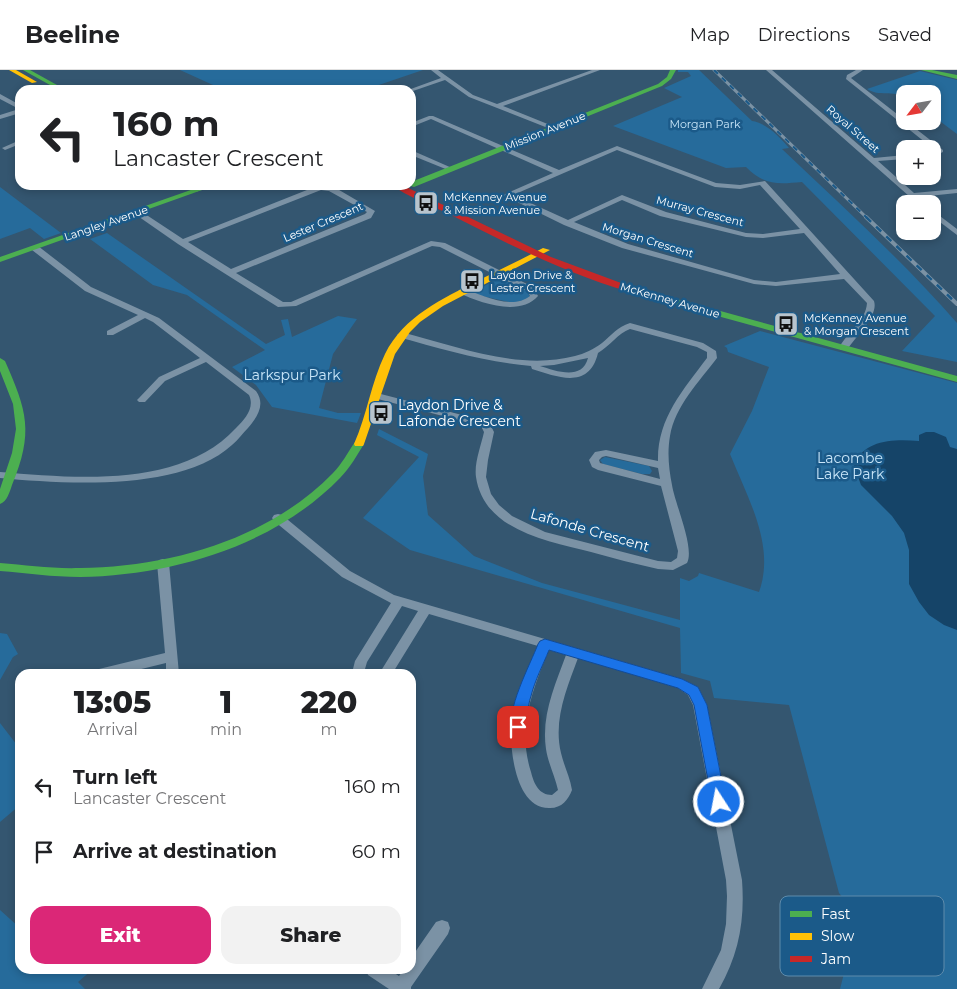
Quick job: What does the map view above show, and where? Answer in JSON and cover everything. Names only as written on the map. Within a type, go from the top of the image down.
[{"type":"street","points":[[12,70],[39,85]]},
{"type":"street","points":[[26,70],[54,85]]},
{"type":"street","points":[[434,70],[471,96],[553,128]]},
{"type":"street","points":[[498,106],[597,70]]},
{"type":"street","name":"Mission Avenue","points":[[416,182],[450,170],[660,85],[669,78],[674,70]]},
{"type":"street","name":"Royal Street","points":[[769,70],[913,195]]},
{"type":"street","points":[[860,70],[848,78],[927,140]]},
{"type":"street","points":[[924,70],[957,77]]},
{"type":"street","points":[[416,88],[446,78]]},
{"type":"street","points":[[0,96],[15,106]]},
{"type":"street","points":[[0,117],[15,111]]},
{"type":"street","points":[[416,123],[431,117],[560,172]]},
{"type":"street","points":[[5,148],[15,144]]},
{"type":"street","name":"Morgan Crescent","points":[[845,344],[869,315],[871,303],[762,183],[740,187],[715,185],[617,148],[507,195],[567,223],[637,250],[754,282],[776,284],[846,276]]},
{"type":"street","points":[[416,154],[450,170]]},
{"type":"street","points":[[872,160],[896,158]]},
{"type":"street","name":"McKenney Avenue","points":[[416,189],[542,252],[620,278],[957,379]]},
{"type":"street","name":"Langley Avenue","points":[[0,260],[136,212],[189,190]]},
{"type":"street","name":"Lester Crescent","points":[[181,242],[314,190]]},
{"type":"street","name":"Lester Crescent","points":[[229,273],[368,216],[372,211],[329,190]]},
{"type":"street","points":[[913,195],[957,191]]},
{"type":"street","name":"Murray Crescent","points":[[567,223],[622,197],[663,214],[746,235],[763,236],[805,231]]},
{"type":"street","points":[[136,212],[275,303],[293,304],[429,243],[442,245],[530,289],[534,294],[533,298],[526,303],[512,304],[471,296],[462,291]]},
{"type":"street","points":[[941,220],[957,233]]},
{"type":"street","points":[[6,475],[106,479],[138,477],[181,467],[216,450],[242,430],[255,410],[257,399],[253,392],[158,321],[88,289],[35,248]]},
{"type":"street","points":[[0,566],[49,571],[91,572],[163,563],[231,542],[278,518],[314,494],[342,469],[365,434],[386,360],[400,336],[425,312],[462,291],[542,252]]},
{"type":"street","points":[[110,333],[145,315]]},
{"type":"street","name":"Lafonde Crescent","points":[[377,396],[485,424],[489,432],[481,471],[486,493],[494,505],[520,525],[547,536],[658,565],[678,564],[683,560],[684,551],[664,466],[664,442],[671,418],[712,358],[712,353],[700,346],[630,326],[618,330],[605,344],[594,352],[574,359],[557,362],[521,363]]},
{"type":"street","name":"Lafonde Crescent","points":[[400,336],[574,376],[583,373],[593,361],[594,352]]},
{"type":"street","name":"McKenney Avenue","points":[[845,344],[957,370]]},
{"type":"street","points":[[142,400],[162,379],[207,358]]},
{"type":"street","points":[[0,361],[18,404],[20,414],[19,449],[6,475],[0,500]]},
{"type":"street","points":[[664,466],[606,453],[598,454],[594,460],[602,468],[667,484]]},
{"type":"street","points":[[278,518],[346,574],[398,602],[682,684],[693,691],[699,699],[736,897],[733,935],[720,972],[710,989]]},
{"type":"street","points":[[163,563],[173,669]]},
{"type":"street","points":[[359,669],[361,661],[398,602]]},
{"type":"street","points":[[388,669],[425,610]]},
{"type":"street","points":[[545,644],[522,703],[518,719],[521,761],[530,789],[536,798],[545,802],[557,800],[565,790],[553,750],[551,721],[556,698],[574,652]]},
{"type":"street","points":[[119,669],[172,656]]},
{"type":"street","points":[[416,967],[442,928]]},
{"type":"street","points":[[381,974],[402,988],[411,974]]},
{"type":"green space","points":[[180,70],[423,70],[379,85],[213,85]]},
{"type":"green space","name":"Morgan Park","points":[[678,70],[699,70],[752,121],[757,122],[777,135],[789,148],[782,149],[872,234],[915,278],[957,323],[957,362],[902,351],[935,316],[802,182],[779,183],[766,181],[759,178],[746,167],[726,168],[613,126],[682,97],[664,88],[691,76],[688,72],[678,72]]},
{"type":"green space","points":[[920,71],[957,80],[957,134],[941,122],[941,85],[896,85],[896,94],[876,93],[867,89]]},
{"type":"green space","points":[[0,187],[61,233],[44,239],[30,228],[0,239]]},
{"type":"green space","name":"Larkspur Park","points":[[107,233],[266,344],[285,335],[281,320],[288,319],[292,337],[338,316],[357,319],[333,354],[319,408],[338,413],[361,413],[357,423],[272,407],[256,385],[232,367],[265,350],[187,295],[153,285],[90,239]]},
{"type":"green space","points":[[499,278],[527,291],[529,299],[513,303],[477,295],[473,292]]},
{"type":"green space","name":"Lacombe Lake Park","points":[[760,331],[957,383],[957,989],[840,989],[843,976],[944,976],[944,896],[842,896],[839,893],[789,705],[714,698],[710,681],[681,673],[680,628],[410,550],[363,518],[419,457],[377,435],[379,429],[428,454],[423,476],[428,515],[474,556],[542,583],[680,620],[680,578],[689,581],[698,576],[699,573],[759,592],[764,557],[762,539],[751,504],[730,454],[752,411],[769,367],[728,352],[724,346]]},
{"type":"green space","points":[[605,457],[649,466],[652,471],[650,474],[642,474],[603,464],[600,460]]},
{"type":"green space","points":[[0,633],[7,634],[18,654],[13,657],[0,680]]},
{"type":"green space","points":[[0,723],[15,742],[15,809],[0,822]]},
{"type":"green space","points":[[0,910],[15,924],[15,974],[87,974],[78,982],[85,989],[0,989]]},
{"type":"shaded area","points":[[926,432],[934,432],[946,437],[950,447],[957,449],[957,630],[944,625],[929,615],[919,602],[909,584],[909,550],[904,533],[892,516],[861,485],[854,466],[858,457],[872,446],[890,441],[919,441],[919,435]]},
{"type":"railway","points":[[714,70],[867,218]]},
{"type":"railway","points":[[866,217],[957,304]]},
{"type":"traffic: fast","points":[[26,70],[54,85]]},
{"type":"traffic: fast","points":[[416,183],[660,85],[669,78],[673,70]]},
{"type":"traffic: fast","points":[[924,70],[957,77]]},
{"type":"traffic: fast","points":[[0,260],[198,190]]},
{"type":"traffic: fast","points":[[644,293],[957,379]]},
{"type":"traffic: fast","points":[[0,361],[18,404],[21,429],[18,453],[0,500]]},
{"type":"traffic: fast","points":[[0,567],[91,572],[124,569],[191,557],[255,533],[285,517],[312,498],[337,475],[359,444]]},
{"type":"traffic: slow","points":[[12,70],[34,82]]},
{"type":"traffic: slow","points":[[359,444],[390,354],[406,330],[440,304],[546,250]]},
{"type":"traffic: jam","points":[[406,190],[548,259],[611,283],[644,293]]},
{"type":"place","name":"McKenney Avenue & Mission Avenue","points":[[426,203]]},
{"type":"place","name":"Laydon Drive & Lester Crescent","points":[[472,281]]},
{"type":"place","name":"McKenney Avenue & Morgan Crescent","points":[[786,324]]},
{"type":"place","name":"Laydon Drive & Lafonde Crescent","points":[[381,413]]},
{"type":"route","points":[[518,727],[518,719],[525,693],[545,644],[682,684],[690,688],[699,699],[719,802]]}]
